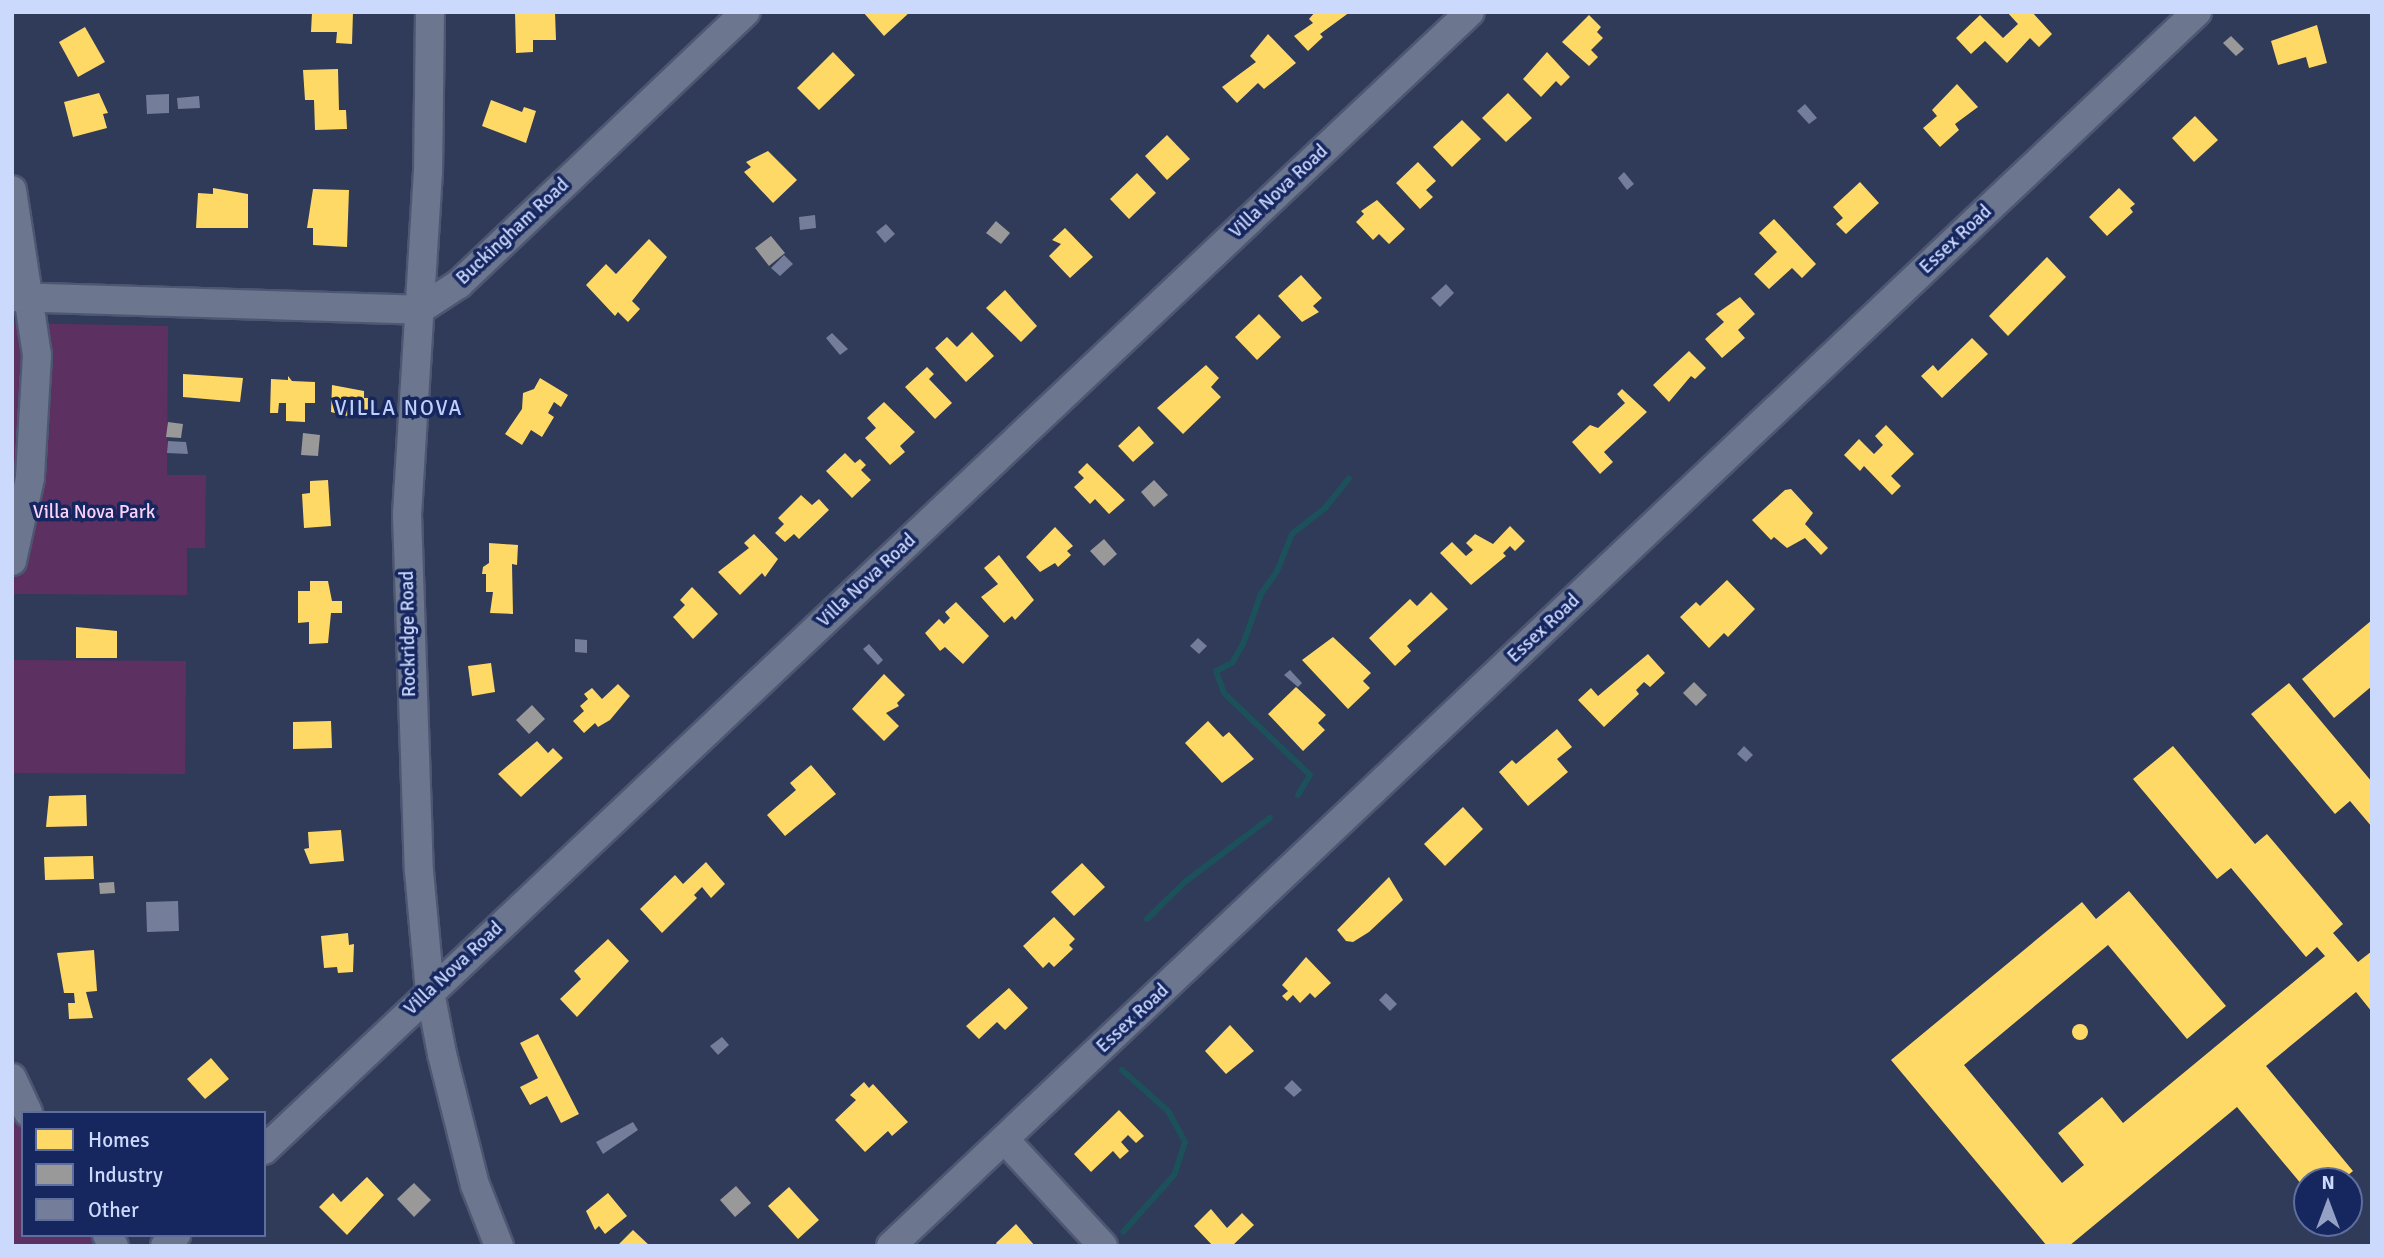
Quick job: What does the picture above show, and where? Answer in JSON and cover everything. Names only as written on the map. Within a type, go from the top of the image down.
[{"type":"street","name":"Rockridge Road","points":[[430,12],[428,171],[407,514],[408,652],[430,992],[455,1117],[499,1246]]},
{"type":"street","name":"Buckingham Road","points":[[419,310],[459,284],[746,12]]},
{"type":"street","name":"Villa Nova Road","points":[[266,1148],[1470,12]]},
{"type":"street","name":"Essex Road","points":[[891,1246],[2197,12]]},
{"type":"street","points":[[12,190],[21,297],[37,413],[30,478],[12,561]]},
{"type":"street","points":[[21,297],[419,310]]},
{"type":"street","points":[[12,1078],[27,1111]]},
{"type":"street","points":[[1005,1140],[1103,1246]]},
{"type":"green space","name":"Villa Nova Park","points":[[12,300],[14,323],[168,326],[167,475],[206,475],[205,548],[187,548],[187,595],[12,594]]},
{"type":"green space","points":[[12,660],[186,661],[185,774],[12,773]]},
{"type":"green space","points":[[12,1107],[21,1124],[21,1237],[96,1237],[103,1246],[12,1246]]},
{"type":"building: Homes","points":[[312,12],[353,12],[352,44],[336,43],[337,32],[311,32]]},
{"type":"building: Homes","points":[[515,12],[555,12],[556,40],[533,40],[533,52],[516,53]]},
{"type":"building: Homes","points":[[863,12],[910,12],[884,36]]},
{"type":"building: Homes","points":[[1315,12],[1350,12],[1320,34],[1323,37],[1308,51],[1294,36],[1313,23],[1309,19]]},
{"type":"building: Homes","points":[[2007,12],[2032,12],[2052,34],[2039,47],[2030,38],[2007,63],[1985,41],[1971,54],[1956,38],[1980,15],[2003,38],[2018,24]]},
{"type":"building: Homes","points":[[1589,15],[1601,27],[1597,32],[1603,38],[1591,50],[1598,57],[1589,66],[1562,42]]},
{"type":"building: Homes","points":[[2317,25],[2327,63],[2309,68],[2306,57],[2278,65],[2271,41]]},
{"type":"building: Homes","points":[[85,27],[105,62],[78,77],[59,42]]},
{"type":"building: Homes","points":[[1268,34],[1296,63],[1264,89],[1258,83],[1237,103],[1222,87],[1256,62],[1250,56]]},
{"type":"building: Homes","points":[[833,52],[855,75],[819,110],[797,88]]},
{"type":"building: Homes","points":[[1547,52],[1570,77],[1561,86],[1556,81],[1541,97],[1523,79]]},
{"type":"building: Homes","points":[[338,69],[339,110],[346,110],[347,129],[315,130],[314,100],[305,100],[303,70]]},
{"type":"building: Homes","points":[[1957,84],[1978,107],[1955,124],[1959,130],[1940,147],[1923,128],[1937,116],[1932,110]]},
{"type":"building: Homes","points":[[99,93],[108,113],[103,114],[107,128],[73,137],[64,102]]},
{"type":"building: Homes","points":[[1508,93],[1532,118],[1506,142],[1482,118]]},
{"type":"building: Homes","points":[[491,100],[522,112],[524,107],[536,111],[526,143],[482,126]]},
{"type":"building: Homes","points":[[2195,116],[2218,140],[2194,162],[2172,138]]},
{"type":"building: Homes","points":[[1462,120],[1481,139],[1452,167],[1433,147]]},
{"type":"building: Homes","points":[[1167,135],[1190,159],[1167,180],[1145,156]]},
{"type":"building: Homes","points":[[768,151],[797,180],[773,203],[744,172],[751,167],[746,162]]},
{"type":"building: Homes","points":[[1418,162],[1436,181],[1426,190],[1433,197],[1420,209],[1396,183]]},
{"type":"building: Homes","points":[[1137,173],[1156,193],[1129,219],[1110,199]]},
{"type":"building: Homes","points":[[1860,182],[1879,203],[1846,234],[1836,224],[1843,218],[1833,207]]},
{"type":"building: Homes","points":[[213,188],[248,194],[248,228],[196,228],[198,193],[213,194]]},
{"type":"building: Homes","points":[[2119,188],[2135,204],[2130,208],[2133,212],[2107,236],[2089,217]]},
{"type":"building: Homes","points":[[313,189],[349,190],[347,247],[313,245],[313,228],[307,228]]},
{"type":"building: Homes","points":[[1377,200],[1405,229],[1389,244],[1379,234],[1373,240],[1356,222],[1364,214],[1361,211]]},
{"type":"building: Homes","points":[[1774,219],[1816,264],[1802,278],[1792,268],[1769,289],[1754,274],[1777,252],[1759,233]]},
{"type":"building: Homes","points":[[1065,228],[1093,257],[1070,278],[1049,256],[1061,244],[1052,240]]},
{"type":"building: Homes","points":[[649,239],[667,257],[632,301],[640,309],[628,322],[618,312],[615,316],[586,285],[606,264],[616,274]]},
{"type":"building: Homes","points":[[2047,257],[2066,277],[2008,336],[1989,316]]},
{"type":"building: Homes","points":[[1301,275],[1322,298],[1313,306],[1319,312],[1302,322],[1278,296]]},
{"type":"building: Homes","points":[[1005,290],[1037,326],[1021,342],[986,308]]},
{"type":"building: Homes","points":[[1740,297],[1755,314],[1738,330],[1745,338],[1722,358],[1705,339],[1724,322],[1716,314]]},
{"type":"building: Homes","points":[[1259,314],[1281,337],[1257,360],[1235,337]]},
{"type":"building: Homes","points":[[972,332],[994,356],[966,382],[935,348],[947,337],[957,347]]},
{"type":"building: Homes","points":[[1972,338],[1988,354],[1942,398],[1921,376],[1933,365],[1938,371]]},
{"type":"building: Homes","points":[[1689,351],[1706,368],[1695,379],[1691,376],[1669,402],[1653,385]]},
{"type":"building: Homes","points":[[1206,365],[1219,378],[1211,387],[1221,397],[1183,434],[1157,408]]},
{"type":"building: Homes","points":[[927,367],[934,374],[929,379],[952,403],[935,419],[905,387]]},
{"type":"building: Homes","points":[[183,374],[243,378],[240,402],[183,397]]},
{"type":"building: Homes","points":[[288,376],[292,381],[315,382],[315,403],[305,403],[305,422],[286,421],[286,403],[279,403],[278,413],[270,413],[271,379],[288,380]]},
{"type":"building: Homes","points":[[540,378],[568,395],[561,407],[554,402],[548,413],[554,417],[542,437],[531,430],[522,445],[505,434],[522,409],[523,393],[534,389]]},
{"type":"building: Homes","points":[[332,385],[364,391],[364,398],[373,398],[372,412],[345,416],[331,412]]},
{"type":"building: Homes","points":[[1622,389],[1647,412],[1604,452],[1613,462],[1600,474],[1572,442],[1590,425],[1598,428],[1625,403],[1617,394]]},
{"type":"building: Homes","points":[[884,402],[915,432],[900,446],[905,452],[890,465],[865,438],[876,428],[867,418]]},
{"type":"building: Homes","points":[[1886,425],[1914,454],[1891,476],[1901,486],[1892,495],[1864,466],[1860,471],[1844,455],[1859,439],[1874,454],[1883,445],[1875,436]]},
{"type":"building: Homes","points":[[1139,426],[1154,443],[1133,462],[1118,446]]},
{"type":"building: Homes","points":[[845,453],[855,463],[860,459],[866,465],[861,470],[871,480],[852,498],[826,471]]},
{"type":"building: Homes","points":[[1087,463],[1125,500],[1109,514],[1095,499],[1090,504],[1074,487],[1084,478],[1078,472]]},
{"type":"building: Homes","points":[[328,480],[331,526],[304,528],[302,494],[310,493],[310,481]]},
{"type":"building: Homes","points":[[1791,489],[1813,513],[1805,524],[1828,548],[1821,555],[1805,538],[1787,548],[1774,537],[1771,540],[1752,520],[1785,490]]},
{"type":"building: Homes","points":[[801,495],[812,505],[819,499],[829,510],[799,539],[794,534],[785,542],[775,533],[784,524],[778,518]]},
{"type":"building: Homes","points":[[1510,526],[1525,541],[1515,551],[1510,546],[1503,553],[1506,556],[1471,585],[1440,553],[1452,542],[1466,556],[1473,550],[1466,543],[1475,534],[1493,544]]},
{"type":"building: Homes","points":[[1055,527],[1073,546],[1067,551],[1071,555],[1058,567],[1055,563],[1040,572],[1026,557]]},
{"type":"building: Homes","points":[[754,534],[778,559],[765,577],[762,573],[740,595],[718,572],[749,548],[744,543]]},
{"type":"building: Homes","points":[[489,543],[518,545],[517,565],[512,564],[513,614],[490,613],[493,592],[486,592],[486,574],[482,574],[483,567],[489,563]]},
{"type":"building: Homes","points":[[999,555],[1034,600],[1015,620],[1012,616],[1004,623],[981,597],[998,584],[984,568]]},
{"type":"building: Homes","points":[[1727,580],[1755,609],[1728,637],[1724,633],[1709,648],[1680,617],[1696,602],[1700,606]]},
{"type":"building: Homes","points":[[310,581],[328,581],[332,601],[342,601],[342,613],[331,613],[328,643],[309,644],[309,622],[298,623],[298,591],[310,591]]},
{"type":"building: Homes","points":[[692,587],[718,614],[693,639],[673,617],[685,605],[680,600]]},
{"type":"building: Homes","points":[[1431,592],[1448,609],[1407,646],[1411,651],[1395,666],[1369,638],[1410,599],[1417,606]]},
{"type":"building: Homes","points":[[956,602],[989,636],[963,664],[945,647],[940,651],[925,633],[939,619],[944,624],[950,618],[945,612]]},
{"type":"building: Homes","points":[[2372,620],[2372,686],[2334,718],[2302,679]]},
{"type":"building: Homes","points":[[76,627],[117,631],[117,658],[76,658]]},
{"type":"building: Homes","points":[[1333,637],[1371,673],[1363,681],[1370,688],[1348,709],[1302,660]]},
{"type":"building: Homes","points":[[1648,654],[1665,673],[1650,687],[1644,682],[1636,690],[1639,694],[1604,727],[1578,700],[1591,688],[1598,696]]},
{"type":"building: Homes","points":[[491,663],[495,692],[472,696],[468,666]]},
{"type":"building: Homes","points":[[884,674],[905,695],[897,703],[899,706],[886,713],[899,726],[884,741],[852,709]]},
{"type":"building: Homes","points":[[2289,683],[2372,782],[2372,827],[2350,801],[2335,814],[2251,714]]},
{"type":"building: Homes","points":[[618,684],[630,696],[610,720],[598,727],[595,723],[584,733],[573,721],[584,711],[580,706],[588,699],[584,694],[592,688],[602,699]]},
{"type":"building: Homes","points":[[1296,687],[1326,715],[1318,723],[1325,730],[1303,751],[1268,714]]},
{"type":"building: Homes","points":[[331,721],[332,748],[293,749],[293,722]]},
{"type":"building: Homes","points":[[1208,721],[1223,737],[1229,732],[1254,759],[1222,783],[1185,743]]},
{"type":"building: Homes","points":[[1557,729],[1572,747],[1557,759],[1568,772],[1528,806],[1499,772],[1512,760],[1516,764]]},
{"type":"building: Homes","points":[[537,741],[548,753],[553,748],[563,758],[521,797],[498,774]]},
{"type":"building: Homes","points":[[2173,746],[2255,844],[2267,834],[2343,924],[2333,933],[2358,962],[2372,951],[2372,1012],[2356,992],[2266,1066],[2350,1167],[2293,1167],[2293,1174],[2237,1107],[2069,1246],[2047,1246],[1891,1060],[2082,902],[2096,919],[2129,891],[2226,1006],[2187,1039],[2108,945],[1964,1065],[2062,1183],[2084,1165],[2058,1133],[2102,1097],[2123,1123],[2325,956],[2317,947],[2306,957],[2231,868],[2217,879],[2133,779]]},
{"type":"building: Homes","points":[[811,765],[836,794],[785,836],[767,815],[796,790],[790,783]]},
{"type":"building: Homes","points":[[86,795],[87,826],[46,827],[49,796]]},
{"type":"building: Homes","points":[[1463,807],[1483,829],[1445,866],[1424,844]]},
{"type":"building: Homes","points":[[341,830],[344,861],[310,864],[304,849],[309,848],[308,832]]},
{"type":"building: Homes","points":[[93,856],[94,879],[45,880],[44,857]]},
{"type":"building: Homes","points":[[706,862],[725,884],[711,898],[702,887],[694,895],[697,898],[662,933],[640,909],[675,875],[683,884]]},
{"type":"building: Homes","points":[[1082,863],[1105,887],[1074,916],[1051,892]]},
{"type":"building: Homes","points":[[1389,877],[1403,900],[1369,932],[1353,942],[1346,941],[1337,930]]},
{"type":"building: Homes","points":[[1054,917],[1075,939],[1069,945],[1073,949],[1054,967],[1049,962],[1043,968],[1023,946]]},
{"type":"building: Homes","points":[[348,933],[349,945],[354,944],[353,972],[338,973],[337,967],[324,968],[321,936]]},
{"type":"building: Homes","points":[[608,939],[629,961],[577,1017],[560,999],[581,979],[574,971]]},
{"type":"building: Homes","points":[[94,950],[97,991],[86,992],[93,1018],[69,1019],[68,1003],[75,1003],[74,993],[64,993],[57,953]]},
{"type":"building: Homes","points":[[1306,957],[1331,983],[1315,998],[1310,993],[1300,1003],[1293,995],[1287,1001],[1282,996],[1288,991],[1282,985]]},
{"type":"building: Homes","points":[[1009,988],[1028,1008],[1005,1030],[997,1022],[979,1039],[966,1026]]},
{"type":"building: Homes","points":[[2077,1024],[2083,1024],[2088,1032],[2086,1038],[2077,1040],[2072,1035],[2072,1029]]},
{"type":"building: Homes","points":[[1230,1025],[1254,1051],[1226,1074],[1205,1051]]},
{"type":"building: Homes","points":[[538,1034],[579,1114],[561,1123],[547,1096],[530,1105],[520,1087],[538,1078],[520,1043]]},
{"type":"building: Homes","points":[[211,1058],[229,1079],[205,1099],[187,1079]]},
{"type":"building: Homes","points":[[864,1082],[869,1088],[873,1084],[908,1122],[892,1136],[888,1131],[865,1152],[835,1120],[856,1100],[850,1095]]},
{"type":"building: Homes","points":[[1119,1110],[1144,1136],[1136,1143],[1128,1135],[1121,1142],[1129,1151],[1120,1159],[1113,1151],[1091,1172],[1074,1154]]},
{"type":"building: Homes","points":[[367,1177],[384,1195],[347,1235],[319,1207],[333,1193],[341,1202]]},
{"type":"building: Homes","points":[[789,1187],[819,1220],[798,1239],[768,1206]]},
{"type":"building: Homes","points":[[608,1193],[627,1216],[605,1234],[599,1226],[595,1230],[586,1211]]},
{"type":"building: Homes","points":[[1211,1209],[1227,1228],[1242,1213],[1254,1225],[1232,1246],[1213,1246],[1194,1226]]},
{"type":"building: Homes","points":[[1016,1224],[1035,1246],[998,1246],[996,1243]]},
{"type":"building: Homes","points":[[633,1230],[650,1246],[617,1246]]},
{"type":"building: Industry","points":[[2231,36],[2244,49],[2236,56],[2223,43]]},
{"type":"building: Industry","points":[[996,221],[1010,233],[1001,244],[986,233]]},
{"type":"building: Industry","points":[[771,236],[785,253],[769,266],[755,248]]},
{"type":"building: Industry","points":[[168,422],[183,424],[181,438],[166,437]]},
{"type":"building: Industry","points":[[303,433],[320,435],[318,456],[301,455]]},
{"type":"building: Industry","points":[[1154,480],[1168,495],[1154,507],[1141,492]]},
{"type":"building: Industry","points":[[1104,539],[1117,554],[1104,566],[1090,551]]},
{"type":"building: Industry","points":[[1694,682],[1707,695],[1696,706],[1683,693]]},
{"type":"building: Industry","points":[[532,705],[545,719],[529,734],[516,720]]},
{"type":"building: Industry","points":[[114,882],[115,893],[100,894],[99,883]]},
{"type":"building: Industry","points":[[414,1183],[431,1200],[414,1217],[397,1199]]},
{"type":"building: Industry","points":[[736,1186],[751,1203],[735,1217],[720,1200]]},
{"type":"building: Other","points":[[169,94],[169,113],[147,114],[146,95]]},
{"type":"building: Other","points":[[199,96],[200,108],[178,109],[177,98]]},
{"type":"building: Other","points":[[1805,104],[1817,118],[1809,124],[1797,111]]},
{"type":"building: Other","points":[[1624,172],[1634,184],[1627,190],[1618,178]]},
{"type":"building: Other","points":[[815,215],[816,228],[800,230],[799,217]]},
{"type":"building: Other","points":[[886,224],[895,234],[885,243],[876,232]]},
{"type":"building: Other","points":[[784,255],[793,264],[780,276],[771,268]]},
{"type":"building: Other","points":[[1446,284],[1454,293],[1440,307],[1431,298]]},
{"type":"building: Other","points":[[832,333],[848,349],[840,355],[826,338]]},
{"type":"building: Other","points":[[168,441],[186,442],[188,454],[167,453]]},
{"type":"building: Other","points":[[1198,638],[1207,646],[1199,654],[1190,646]]},
{"type":"building: Other","points":[[575,639],[587,640],[587,653],[575,652]]},
{"type":"building: Other","points":[[869,644],[883,660],[878,665],[863,649]]},
{"type":"building: Other","points":[[1290,670],[1302,683],[1298,687],[1284,675]]},
{"type":"building: Other","points":[[1744,746],[1753,755],[1746,762],[1737,754]]},
{"type":"building: Other","points":[[178,901],[179,931],[147,932],[146,902]]},
{"type":"building: Other","points":[[1386,993],[1397,1004],[1390,1011],[1379,1000]]},
{"type":"building: Other","points":[[722,1037],[729,1045],[718,1055],[710,1046]]},
{"type":"building: Other","points":[[1292,1080],[1302,1090],[1294,1097],[1284,1088]]},
{"type":"building: Other","points":[[633,1122],[638,1130],[603,1154],[596,1142]]},
{"type":"waterway","points":[[1298,795],[1310,775],[1224,693],[1216,671],[1232,663],[1243,644],[1261,594],[1277,571],[1292,534],[1325,508],[1349,478]]},
{"type":"waterway","points":[[1147,919],[1186,881],[1270,818]]},
{"type":"waterway","points":[[1122,1070],[1168,1111],[1185,1142],[1174,1175],[1123,1232]]},
{"type":"district","name":"VILLA NOVA","points":[[399,408]]}]
